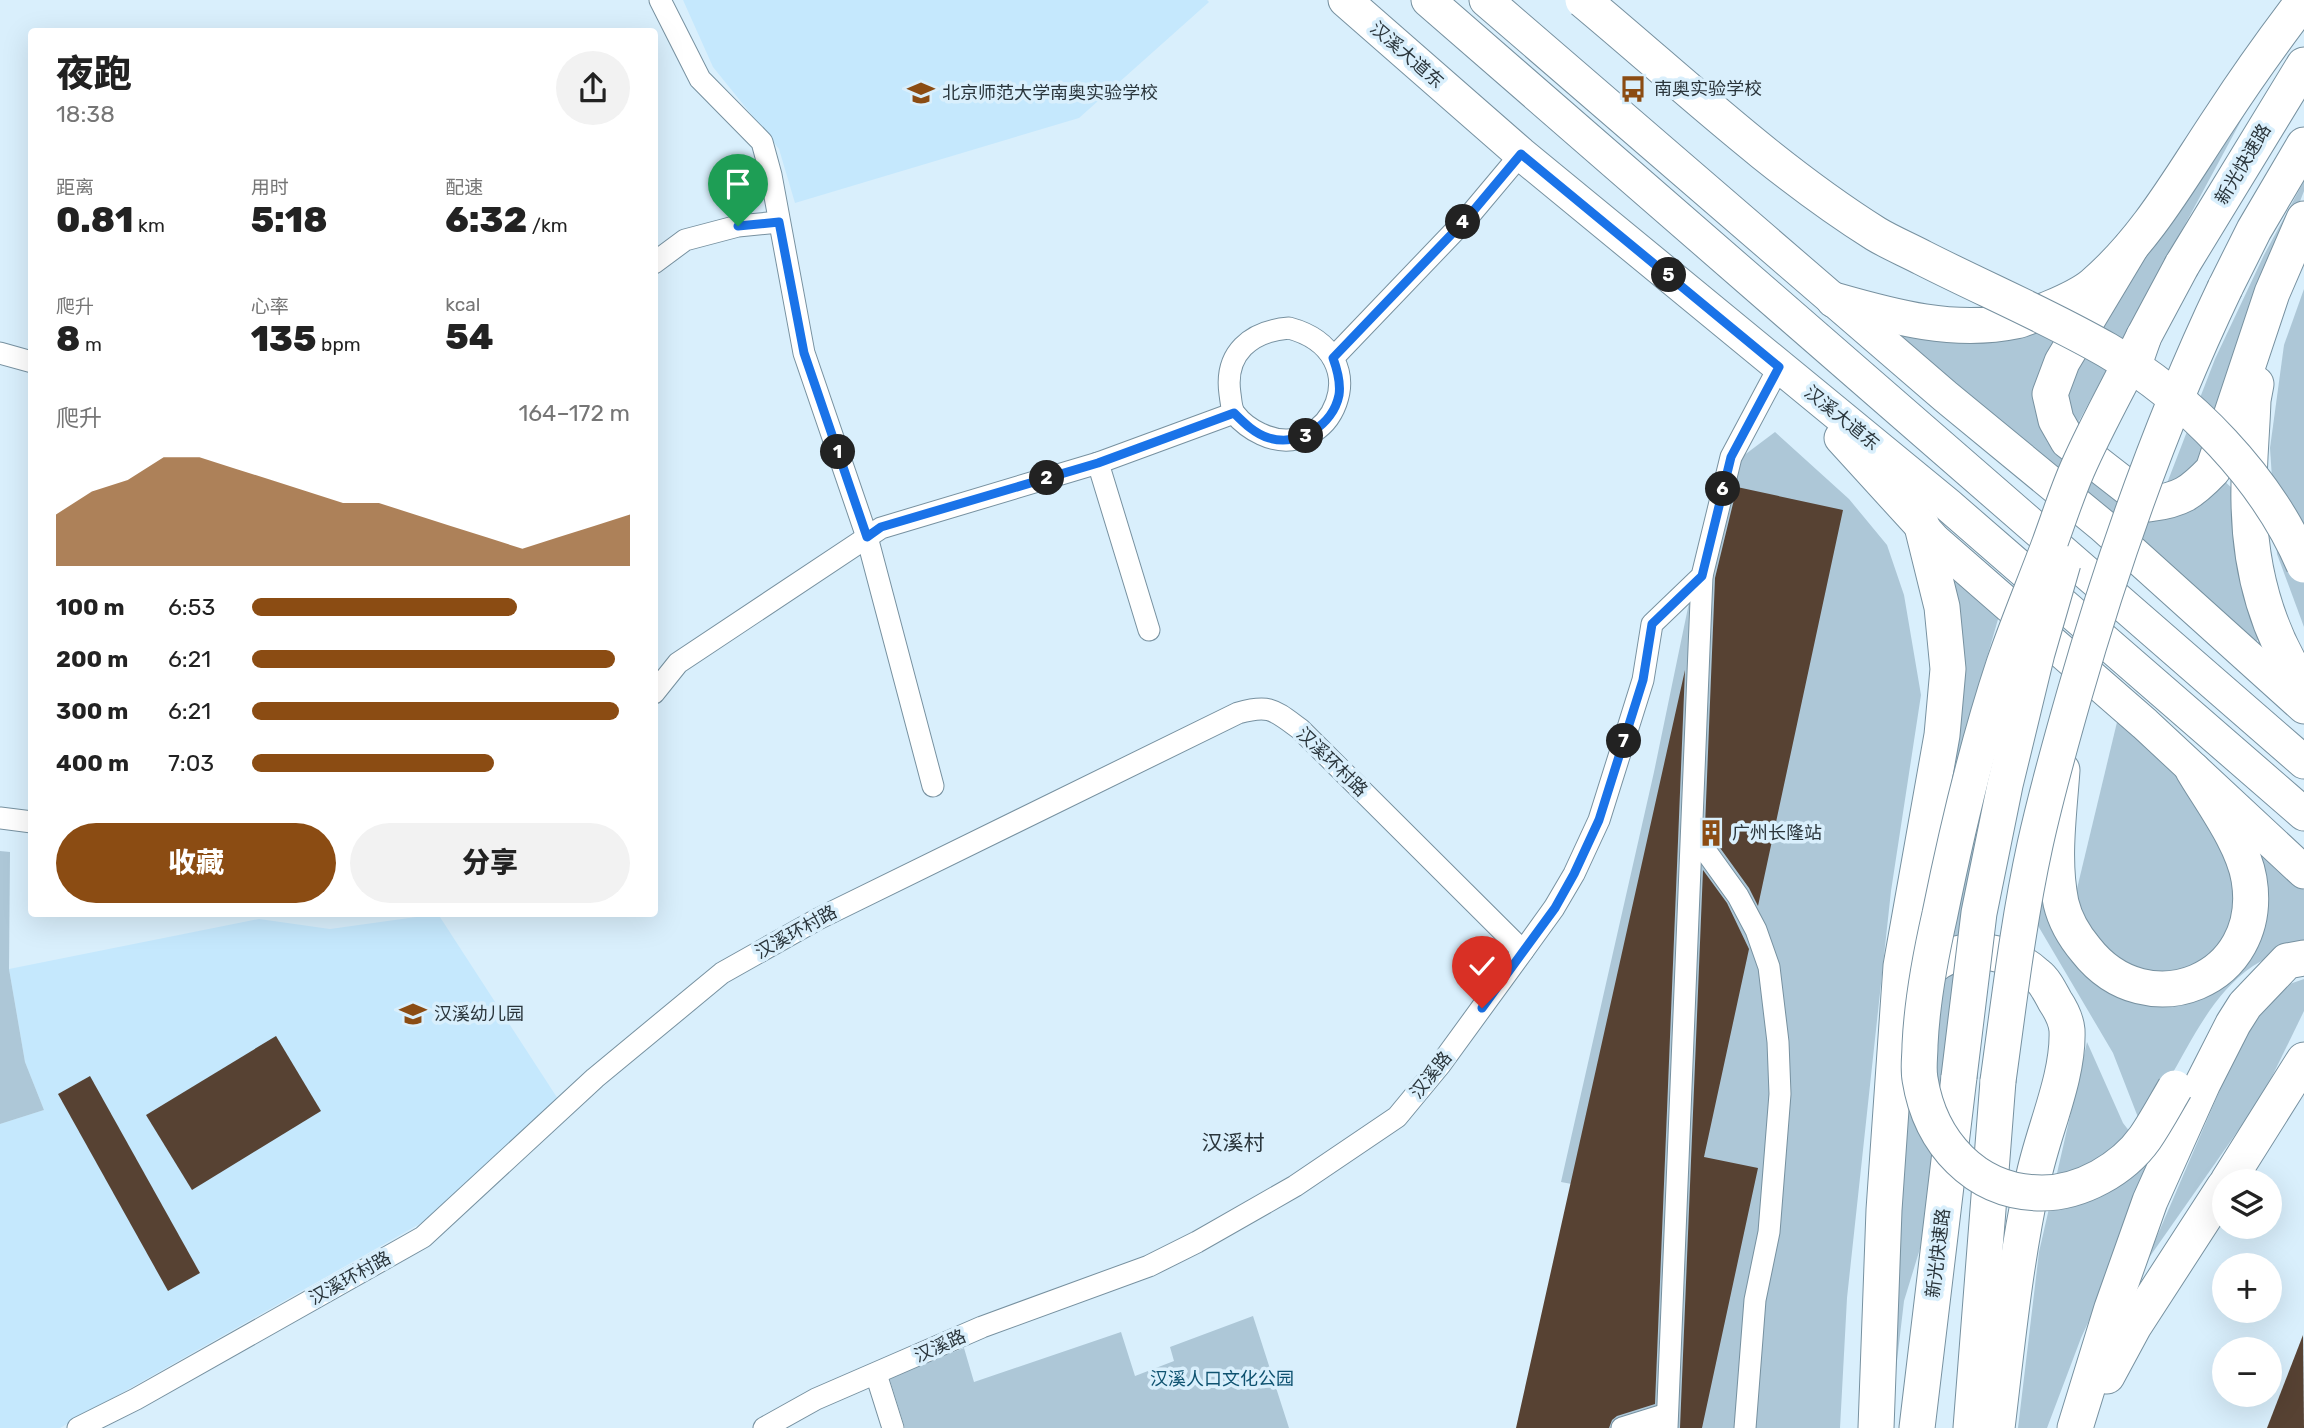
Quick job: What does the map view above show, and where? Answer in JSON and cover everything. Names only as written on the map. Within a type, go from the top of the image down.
[{"type":"highway","points":[[1583,0],[1788,172],[1877,234],[2095,344],[2147,376],[2204,424],[2236,459],[2277,513],[2304,565]]},
{"type":"highway","points":[[1834,300],[1881,314],[1931,324],[1979,325],[2018,321],[2067,301],[2091,287],[2131,247],[2156,215],[2259,60],[2304,0]]},
{"type":"highway","name":"新光快速路","points":[[1917,1428],[1979,914],[2005,785],[2060,571],[2144,336],[2182,265],[2304,65]]},
{"type":"highway","points":[[1971,1428],[1998,1081],[2031,868],[2064,731],[2101,601],[2145,475],[2197,346],[2254,230],[2304,145]]},
{"type":"highway","points":[[2131,247],[2062,362],[2050,394],[2056,421],[2068,441],[2149,504],[2173,501],[2195,488],[2213,470],[2272,293],[2304,219]]},
{"type":"highway","points":[[2272,293],[2253,400],[2249,503],[2254,561],[2263,606],[2287,662],[2290,685]]},
{"type":"highway","points":[[2144,336],[2077,468],[2001,675],[1951,862],[1926,977],[1921,1014],[1919,1076],[1929,1116],[1938,1133],[1964,1166],[1978,1176],[1996,1185],[2036,1193],[2070,1190],[2099,1177],[2120,1163],[2145,1138],[2211,1026],[2226,1007],[2263,971],[2295,959]]},
{"type":"highway","points":[[1876,1428],[1884,1210],[1901,966],[1942,735],[1948,668],[1942,607],[1922,526]]},
{"type":"highway","points":[[2064,731],[2057,856],[2062,904],[2075,936],[2098,966],[2120,981],[2151,988],[2175,988],[2196,983],[2227,963],[2242,942],[2250,911],[2249,878],[2239,848],[2193,771]]},
{"type":"highway","points":[[1894,1079],[1922,976],[1930,967],[1944,959],[1969,951],[1980,951],[2023,964],[2039,976],[2063,1013],[2067,1028],[2066,1046],[2061,1077],[2036,1165],[2022,1229],[1997,1428]]},
{"type":"highway","points":[[2077,1428],[2112,1308],[2150,1201],[2187,1119],[2233,1024],[2245,1006],[2295,959]]},
{"type":"highway","points":[[2236,1169],[2303,1062]]},
{"type":"highway","points":[[2077,1428],[2134,1326],[2212,1206]]},
{"type":"main road","name":"汉溪大道东","points":[[1345,0],[1521,154],[1947,504],[2304,814]]},
{"type":"main road","points":[[1428,0],[2304,762]]},
{"type":"main road","points":[[1486,0],[1955,405],[2104,526],[2290,685],[2304,707]]},
{"type":"main road","points":[[1779,367],[1935,541],[2145,724],[2304,872]]},
{"type":"main road","points":[[1957,459],[2290,685]]},
{"type":"street","points":[[660,0],[700,79],[762,142],[771,175],[804,353],[867,537],[933,786]]},
{"type":"street","points":[[1333,358],[1469,216],[1521,154]]},
{"type":"street","points":[[658,260],[685,240],[738,226],[779,222]]},
{"type":"street","points":[[1271,329],[1298,330],[1322,343],[1333,358],[1339,375],[1339,394],[1333,411],[1321,426],[1306,436],[1288,440],[1269,438],[1253,430],[1234,413],[1228,383],[1231,365],[1240,349],[1254,337],[1271,329]]},
{"type":"street","points":[[0,354],[28,361]]},
{"type":"street","points":[[1622,1428],[1667,1421],[1702,576],[1731,457],[1779,367]]},
{"type":"street","points":[[658,688],[678,663],[881,527],[1098,463],[1234,413]]},
{"type":"street","points":[[1098,463],[1149,630]]},
{"type":"street","name":"汉溪路","points":[[764,1428],[816,1399],[982,1327],[1149,1266],[1295,1186],[1397,1116],[1440,1065],[1555,908],[1599,820],[1643,680],[1652,624],[1702,576]]},
{"type":"street","name":"汉溪环村路","points":[[78,1428],[136,1399],[423,1237],[595,1078],[722,973],[818,919],[1238,713],[1259,707],[1276,711],[1300,729],[1523,951]]},
{"type":"street","points":[[0,818],[28,822]]},
{"type":"street","points":[[1692,832],[1738,896],[1756,930],[1769,967],[1778,1042],[1780,1094],[1769,1232],[1755,1300],[1745,1428]]},
{"type":"street","points":[[876,1374],[893,1428]]},
{"type":"shaded area","name":"北京师范大学南奥实验学校","points":[[683,0],[1209,2],[1079,118],[795,203],[779,149],[713,67]]},
{"type":"shaded area","points":[[416,917],[440,917],[558,1099],[423,1222],[60,1428],[0,1428],[0,1124],[44,1110],[25,1062],[9,969],[259,919],[330,929]]},
{"type":"green space","points":[[2264,78],[2071,436],[2062,385],[2069,363]]},
{"type":"green space","points":[[2304,181],[2304,191],[2244,346],[2212,456],[2164,491],[2215,359],[2264,255]]},
{"type":"green space","points":[[2304,289],[2304,627],[2277,554],[2270,448],[2284,345]]},
{"type":"green space","points":[[2079,310],[2035,397],[2042,431],[2048,443],[2145,515],[2220,477],[2236,492],[2263,634],[2252,646],[1885,328]]},
{"type":"green space","points":[[1775,432],[1849,499],[1887,545],[1904,595],[1921,695],[1891,891],[1847,1298],[1840,1428],[1540,1428],[1631,1195],[1561,1182],[1654,772],[1715,477]]},
{"type":"green space","points":[[1958,577],[2001,609],[1948,792],[1948,585]]},
{"type":"green space","points":[[2118,718],[2178,771],[2241,886],[2227,933],[2209,960],[2179,973],[2144,976],[2114,958],[2089,932],[2075,897]]},
{"type":"green space","points":[[1980,814],[1922,1242],[1904,1301],[1891,1412],[1904,1074],[1959,871]]},
{"type":"green space","points":[[2257,849],[2304,890],[2304,948],[2259,962],[2226,990],[2194,1035],[2141,1125],[2113,1053],[2037,924],[2045,879],[2103,987],[2128,1001],[2159,1004],[2246,961],[2263,932],[2266,900]]},
{"type":"green space","points":[[0,851],[10,852],[9,969],[25,1062],[44,1110],[0,1124]]},
{"type":"green space","points":[[2304,979],[2304,1011],[2263,1095],[2146,1262],[2240,1043],[2261,1007],[2284,986]]},
{"type":"green space","points":[[2087,1042],[2123,1123],[2147,1154],[2179,1096],[2141,1207],[2081,1338],[2047,1428],[2018,1428],[2039,1252]]},
{"type":"green space","name":"汉溪人口文化公园","points":[[1253,1316],[1289,1428],[905,1428],[889,1377],[964,1348],[974,1382],[1121,1332],[1135,1376],[1174,1361],[1170,1347]]},
{"type":"building","points":[[1737,487],[1843,510],[1758,906],[1749,888],[1705,827],[1715,578]]},
{"type":"building","points":[[1685,670],[1655,1404],[1617,1416],[1609,1428],[1516,1428]]},
{"type":"building","points":[[1703,870],[1727,903],[1749,949],[1704,1157],[1758,1168],[1702,1428],[1680,1428]]},
{"type":"building","points":[[276,1036],[321,1111],[192,1190],[146,1115]]},
{"type":"building","points":[[90,1076],[200,1273],[168,1291],[58,1094]]},
{"type":"building","points":[[2303,1335],[2304,1428],[2267,1428],[2275,1407],[2282,1407],[2282,1389]]},
{"type":"place","name":"南奥实验学校","points":[[1633,89]]},
{"type":"place","name":"北京师范大学南奥实验学校","points":[[921,93]]},
{"type":"place","name":"广州长隆站","points":[[1711,833]]},
{"type":"place","name":"汉溪幼儿园","points":[[413,1014]]},
{"type":"district","name":"汉溪村","points":[[1233,1143]]},
{"type":"route","points":[[738,226],[779,222],[804,353],[867,537],[881,527],[1098,463],[1234,413],[1253,430],[1269,438],[1288,440],[1306,436],[1321,426],[1333,411],[1339,394],[1339,375],[1333,358],[1469,216],[1521,154],[1779,367],[1731,457],[1702,576],[1652,624],[1643,680],[1599,820],[1574,874],[1555,908],[1482,1008]]}]
